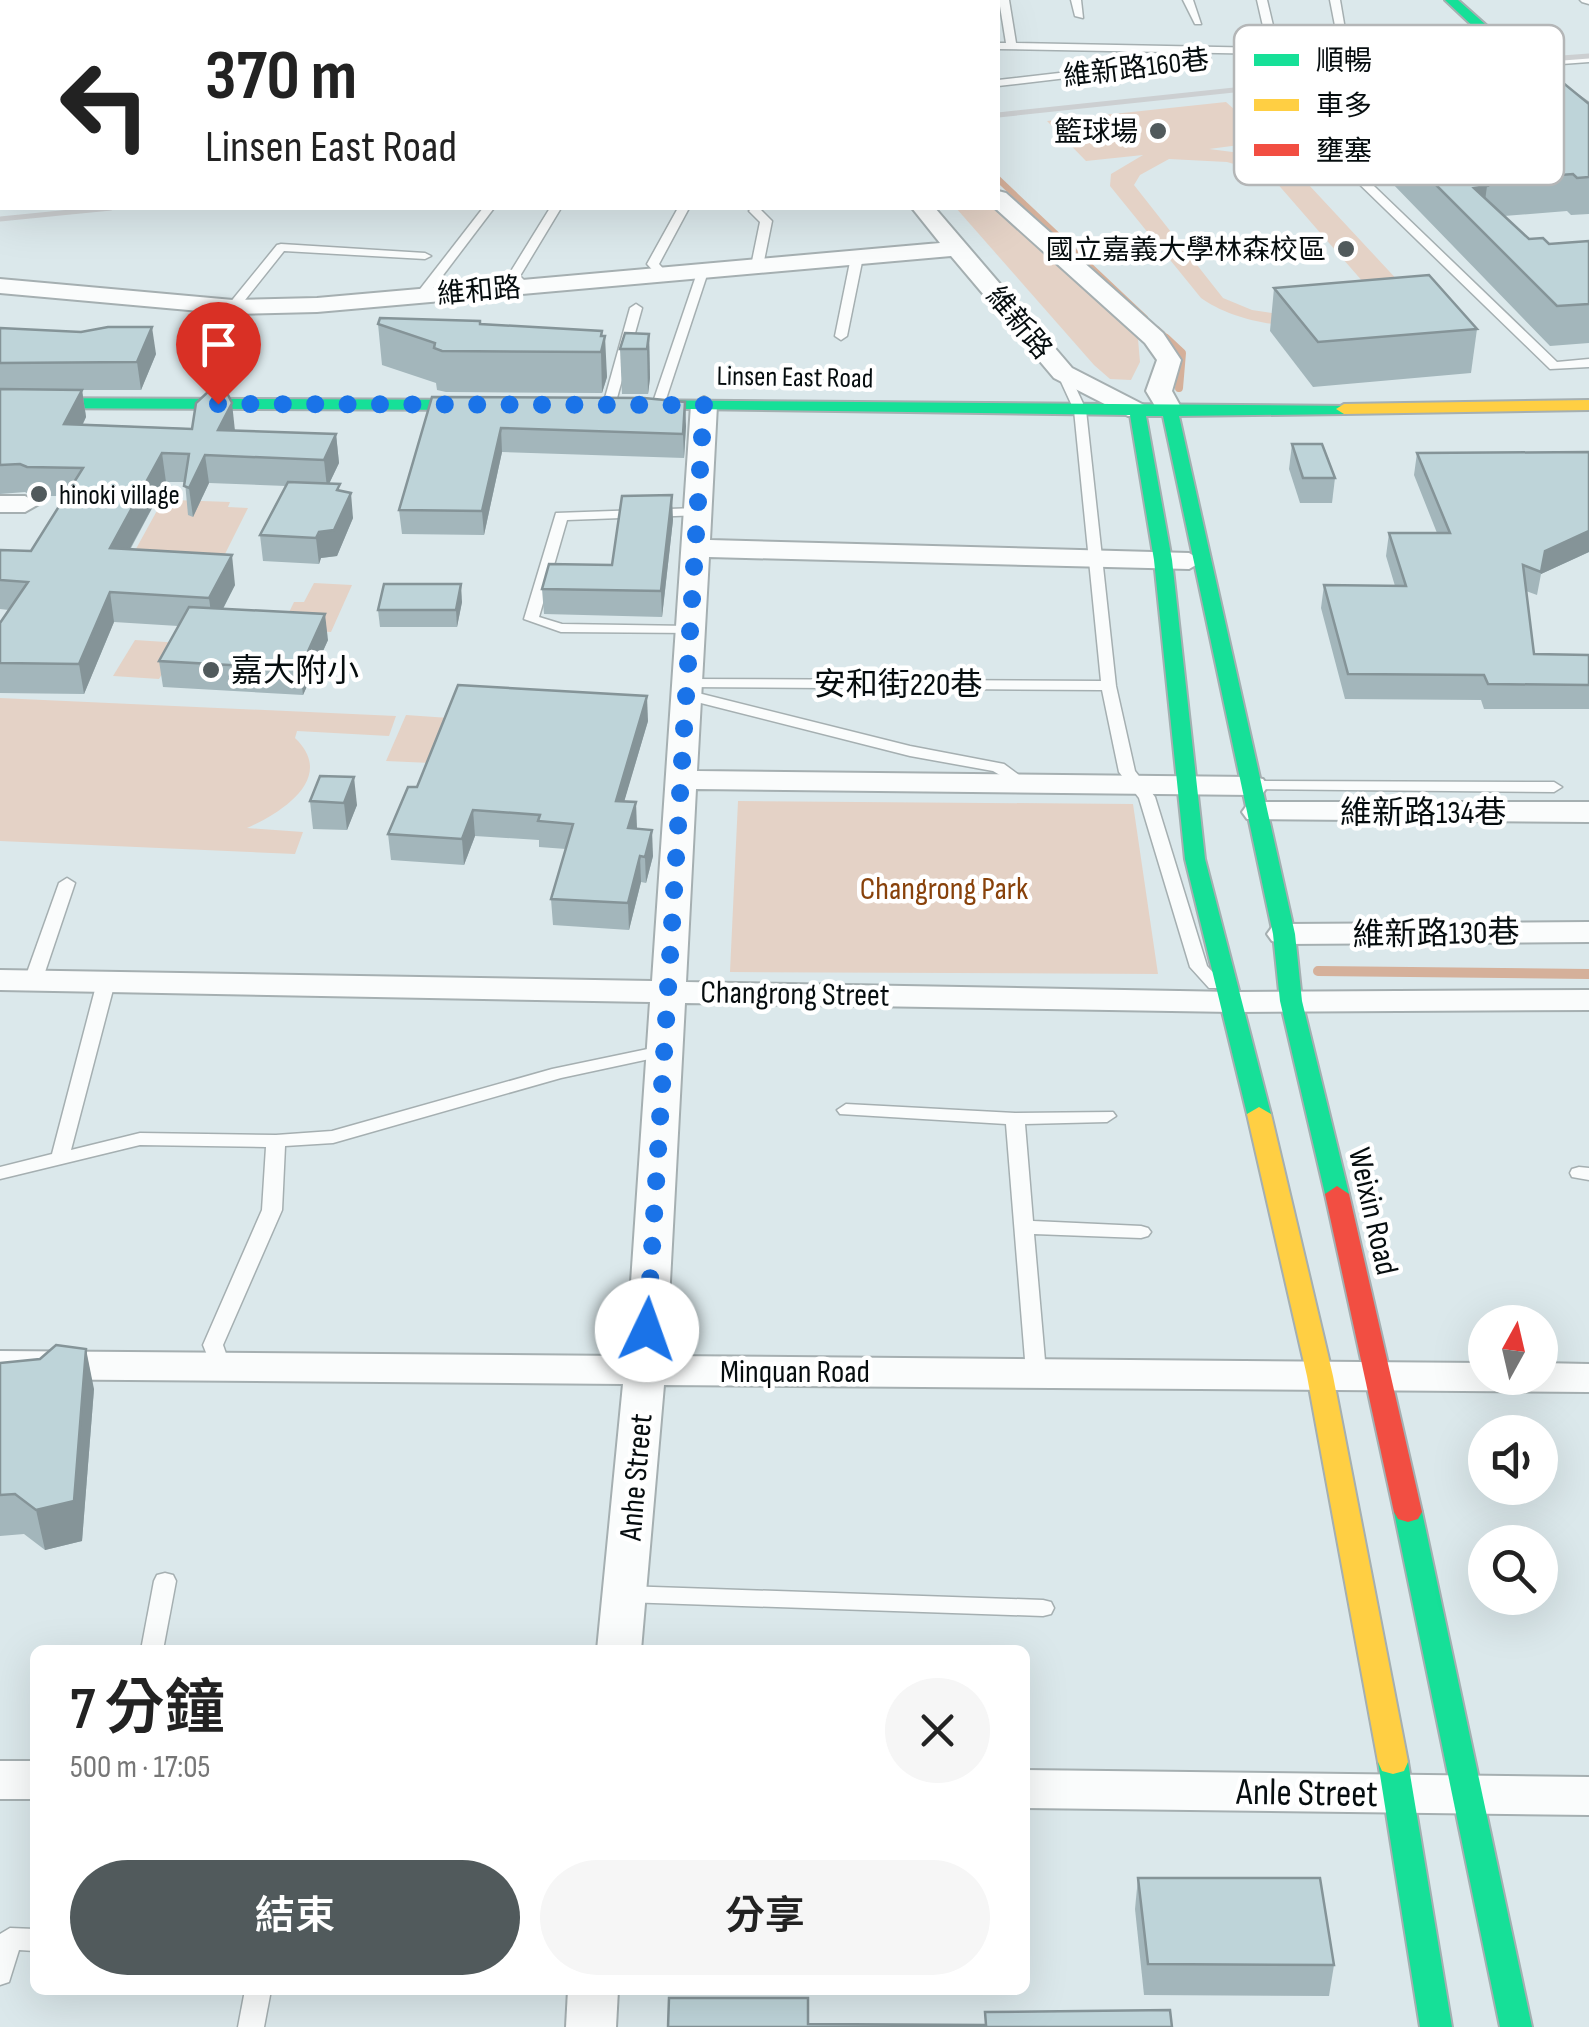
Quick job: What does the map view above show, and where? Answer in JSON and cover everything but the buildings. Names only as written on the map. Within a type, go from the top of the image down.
[{"type":"street","points":[[1451,0],[1479,25]]},
{"type":"street","points":[[1564,93],[1589,110]]},
{"type":"street","points":[[1000,200],[1154,338],[1169,360],[1159,391],[1170,411]]},
{"type":"street","name":"維新路","points":[[924,210],[1062,373],[1137,410]]},
{"type":"street","name":"維和路","points":[[0,286],[232,307],[317,305],[958,248]]},
{"type":"street","points":[[0,403],[510,405]]},
{"type":"street","name":"Linsen East Road","points":[[599,405],[1170,411],[1589,405]]},
{"type":"street","name":"Anhe Street","points":[[619,1645],[645,1370],[704,405]]},
{"type":"street","points":[[1137,410],[1163,560],[1195,859],[1233,1002],[1320,1376],[1399,1793],[1436,2027]]},
{"type":"street","name":"Weixin Road","points":[[1170,411],[1284,934],[1291,1001],[1380,1377],[1516,2027]]},
{"type":"street","points":[[695,548],[1203,561]]},
{"type":"street","name":"維新路134巷","points":[[680,780],[1019,780],[1187,785],[1255,800],[1589,812]]},
{"type":"street","name":"維新路130巷","points":[[1284,934],[1589,932]]},
{"type":"street","name":"Changrong Street","points":[[16,981],[1233,1002],[1589,1000]]},
{"type":"street","name":"Minquan Road","points":[[0,1365],[1589,1378]]},
{"type":"street","points":[[0,1780],[30,1780]]},
{"type":"street","name":"Anle Street","points":[[1030,1789],[1589,1796]]},
{"type":"street","points":[[591,2027],[594,1995]]},
{"type":"lane","points":[[1004,0],[1011,46]]},
{"type":"lane","points":[[1076,0],[1080,16]]},
{"type":"lane","points":[[1188,0],[1198,22]]},
{"type":"lane","points":[[1262,0],[1268,25]]},
{"type":"lane","points":[[1335,0],[1340,25]]},
{"type":"lane","name":"維新路160巷","points":[[1000,46],[1234,50]]},
{"type":"lane","name":"維新路160巷","points":[[1000,83],[1234,56]]},
{"type":"lane","points":[[1564,61],[1589,59]]},
{"type":"lane","points":[[1367,185],[1554,366],[1589,364]]},
{"type":"lane","points":[[421,296],[486,210]]},
{"type":"lane","points":[[524,286],[514,276],[554,210]]},
{"type":"lane","points":[[661,273],[652,264],[681,210]]},
{"type":"lane","points":[[756,210],[766,221],[757,266]]},
{"type":"lane","points":[[232,307],[281,246],[426,256]]},
{"type":"lane","points":[[841,336],[857,257]]},
{"type":"lane","points":[[658,405],[703,270]]},
{"type":"lane","points":[[599,405],[636,308]]},
{"type":"lane","points":[[1062,373],[1080,410],[1109,686],[1127,772],[1147,797],[1198,967],[1233,1002]]},
{"type":"lane","points":[[690,630],[560,628],[531,618],[561,516],[698,512]]},
{"type":"lane","name":"安和街220巷","points":[[686,689],[1109,686]]},
{"type":"lane","points":[[686,689],[910,751],[998,767],[1019,780]]},
{"type":"lane","points":[[1255,800],[1554,788]]},
{"type":"lane","points":[[16,981],[67,883]]},
{"type":"lane","points":[[60,1158],[106,982]]},
{"type":"lane","points":[[0,1173],[140,1138],[276,1141],[333,1137],[558,1073],[662,1051]]},
{"type":"lane","points":[[846,1110],[1015,1119],[1107,1116]]},
{"type":"lane","points":[[1015,1119],[1036,1372]]},
{"type":"lane","points":[[220,1365],[213,1345],[272,1210],[276,1141]]},
{"type":"lane","points":[[1024,1228],[1141,1232]]},
{"type":"lane","points":[[153,1645],[165,1582]]},
{"type":"lane","points":[[624,1594],[1043,1608]]},
{"type":"lane","points":[[0,1974],[15,1940]]},
{"type":"lane","points":[[251,2027],[257,1995]]},
{"type":"green space","points":[[1226,102],[1234,109],[1234,146],[1209,149],[1234,152],[1234,164],[1169,159],[1140,175],[1134,185],[1223,298],[1252,310],[1292,316],[1370,290],[1279,185],[1309,185],[1402,285],[1336,313],[1298,324],[1261,322],[1222,310],[1201,298],[1110,186],[1111,174],[1143,155],[1086,161],[1047,121]]},
{"type":"green space","points":[[958,210],[999,210],[1138,339],[1140,362],[1131,380],[1110,379]]},
{"type":"green space","points":[[174,500],[230,502],[228,507],[248,508],[221,562],[131,558],[159,507]]},
{"type":"green space","points":[[314,583],[352,585],[331,632],[281,629],[294,602],[304,602]]},
{"type":"green space","points":[[135,640],[181,643],[159,679],[113,676]]},
{"type":"green space","points":[[0,698],[396,716],[389,736],[297,731],[295,738],[310,767],[307,780],[288,803],[247,828],[303,832],[295,854],[0,841]]},
{"type":"green space","points":[[406,715],[449,718],[431,763],[386,761]]},
{"type":"green space","name":"Changrong Park","points":[[738,801],[1133,804],[1158,974],[730,972]]},
{"type":"waterway","points":[[1000,181],[1145,318]]},
{"type":"waterway","points":[[1157,329],[1169,340]]},
{"type":"waterway","points":[[1166,338],[1182,353],[1179,388]]},
{"type":"waterway","points":[[1318,971],[1589,974]]},
{"type":"railway","points":[[1564,58],[1589,56]]},
{"type":"railway","points":[[1000,115],[1234,90]]},
{"type":"railway","points":[[0,219],[91,210]]},
{"type":"traffic: fast","points":[[1451,0],[1478,25]]},
{"type":"traffic: fast","points":[[1564,93],[1589,110]]},
{"type":"traffic: fast","points":[[0,403],[496,405]]},
{"type":"traffic: fast","points":[[623,405],[1344,409]]},
{"type":"traffic: fast","points":[[1137,411],[1163,560],[1195,859],[1259,1114]]},
{"type":"traffic: fast","points":[[1170,411],[1284,934],[1291,1001],[1337,1194]]},
{"type":"traffic: fast","points":[[1408,1512],[1516,2027]]},
{"type":"traffic: fast","points":[[1393,1762],[1436,2027]]},
{"type":"traffic: slow","points":[[1344,409],[1589,405]]},
{"type":"traffic: slow","points":[[1259,1114],[1320,1376],[1393,1762]]},
{"type":"traffic: jam","points":[[1337,1194],[1408,1512]]},
{"type":"place","name":"籃球場","points":[[1158,131]]},
{"type":"place","name":"國立嘉義大學林森校區","points":[[1346,249]]},
{"type":"place","name":"hinoki village","points":[[39,494]]},
{"type":"place","name":"嘉大附小","points":[[211,670]]},
{"type":"route","points":[[218,404],[704,405],[647,1330]]}]
